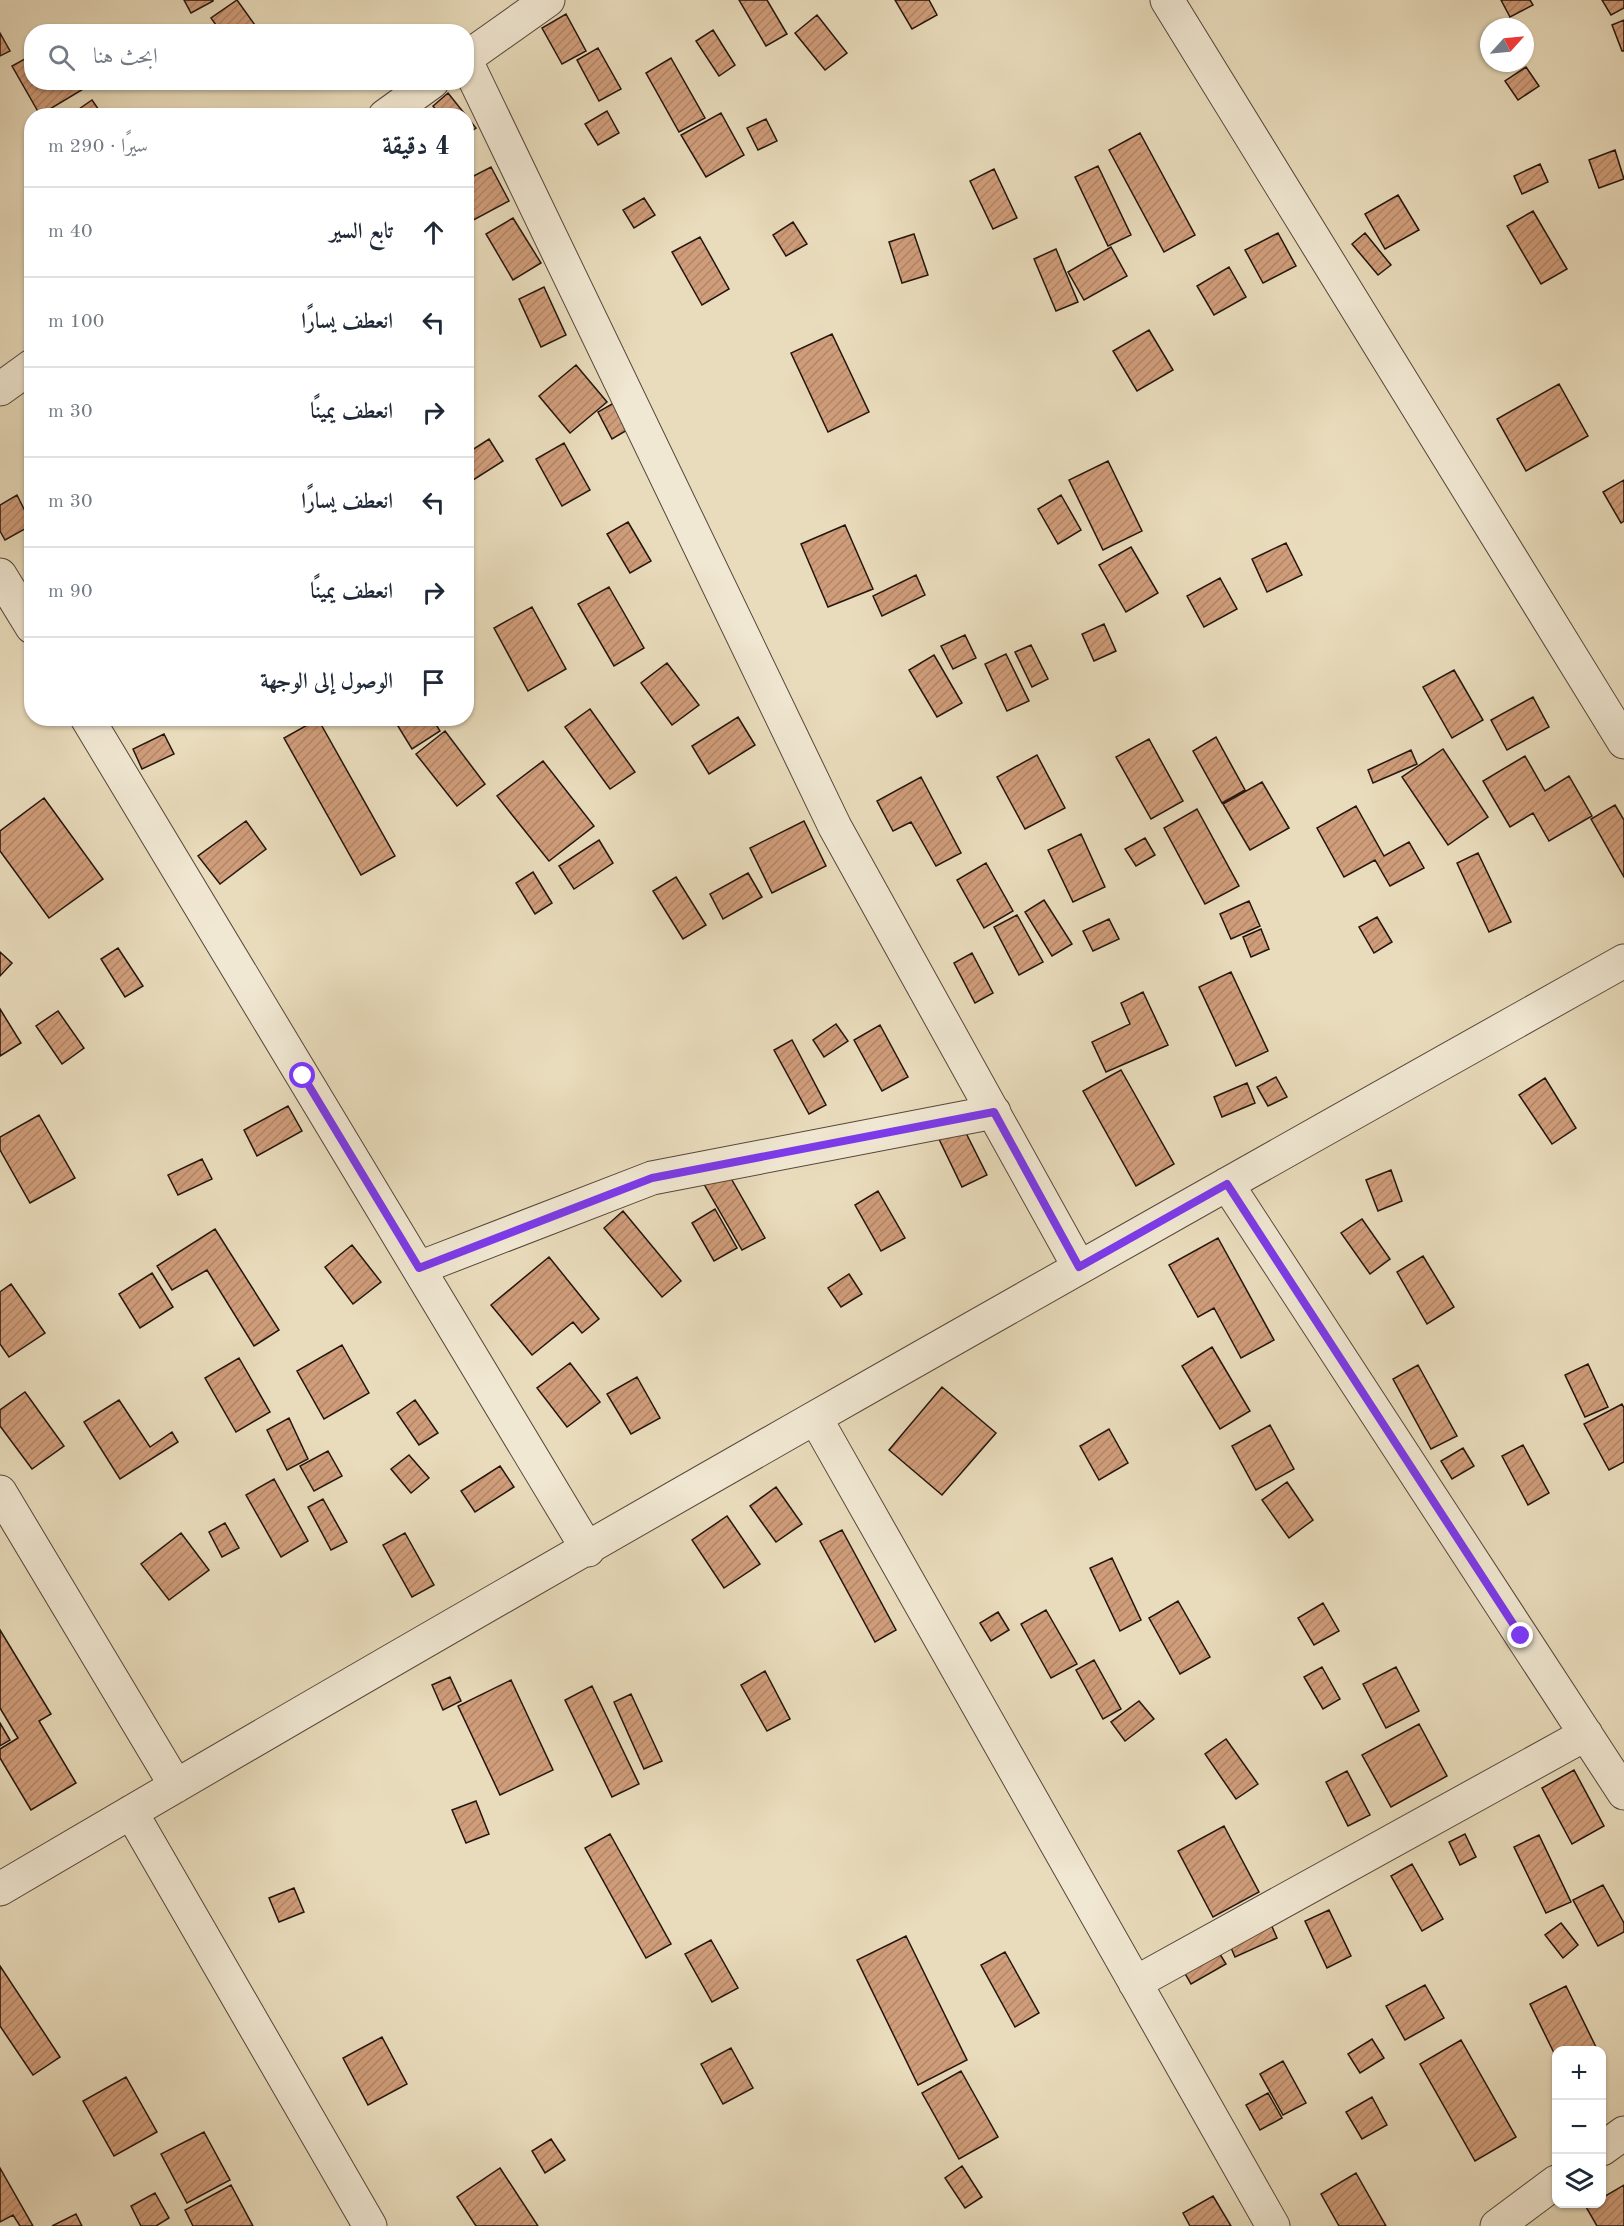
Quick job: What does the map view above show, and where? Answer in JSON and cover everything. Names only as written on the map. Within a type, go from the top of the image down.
[{"type":"street","points":[[474,54],[548,0]]},
{"type":"street","points":[[1167,0],[1624,742]]},
{"type":"street","points":[[474,77],[835,827],[1079,1267]]},
{"type":"street","points":[[396,108],[421,90]]},
{"type":"street","points":[[0,388],[24,372]]},
{"type":"street","points":[[0,575],[24,614]]},
{"type":"street","points":[[92,726],[588,1550]]},
{"type":"street","points":[[0,1889],[1079,1267],[1624,961]]},
{"type":"street","points":[[419,1268],[652,1178],[994,1112]]},
{"type":"street","points":[[1227,1184],[1624,1792]]},
{"type":"street","points":[[816,1419],[1273,2226]]},
{"type":"street","points":[[0,1492],[176,1786]]},
{"type":"street","points":[[1135,1983],[1586,1734]]},
{"type":"street","points":[[131,1812],[370,2226]]},
{"type":"street","points":[[1606,2147],[1624,2133]]},
{"type":"street","points":[[1497,2226],[1552,2186]]},
{"type":"building","points":[[184,0],[213,0],[213,1],[191,13]]},
{"type":"building","points":[[237,0],[254,24],[215,24],[211,18]]},
{"type":"building","points":[[739,0],[767,0],[787,34],[766,46]]},
{"type":"building","points":[[895,0],[929,0],[937,15],[912,29]]},
{"type":"building","points":[[1501,0],[1530,0],[1533,5],[1510,17]]},
{"type":"building","points":[[1602,0],[1624,0],[1624,8],[1611,15]]},
{"type":"building","points":[[566,14],[586,51],[562,64],[542,28]]},
{"type":"building","points":[[817,15],[847,53],[825,70],[795,33]]},
{"type":"building","points":[[1624,20],[1624,51],[1622,51],[1612,25]]},
{"type":"building","points":[[713,30],[735,65],[719,76],[696,41]]},
{"type":"building","points":[[0,33],[10,51],[0,56]]},
{"type":"building","points":[[598,48],[621,89],[599,101],[577,60]]},
{"type":"building","points":[[671,58],[705,118],[679,132],[646,73]]},
{"type":"building","points":[[24,59],[24,87],[12,66]]},
{"type":"building","points":[[1518,72],[1529,72],[1539,86],[1518,100],[1505,81]]},
{"type":"building","points":[[26,90],[82,90],[52,108],[36,108]]},
{"type":"building","points":[[448,93],[460,108],[435,108],[433,106]]},
{"type":"building","points":[[92,100],[98,108],[80,108]]},
{"type":"building","points":[[607,111],[619,133],[598,145],[585,124]]},
{"type":"building","points":[[721,113],[744,155],[706,177],[681,135]]},
{"type":"building","points":[[766,119],[777,141],[758,150],[747,128]]},
{"type":"building","points":[[1140,133],[1195,235],[1164,252],[1109,150]]},
{"type":"building","points":[[1615,150],[1624,179],[1599,188],[1589,160]]},
{"type":"building","points":[[1540,164],[1548,182],[1522,194],[1514,176]]},
{"type":"building","points":[[1098,166],[1131,235],[1108,246],[1075,177]]},
{"type":"building","points":[[491,167],[509,201],[474,220],[474,176]]},
{"type":"building","points":[[994,169],[1017,218],[993,229],[970,181]]},
{"type":"building","points":[[1398,195],[1419,230],[1385,249],[1365,214]]},
{"type":"building","points":[[644,198],[655,215],[634,228],[623,210]]},
{"type":"building","points":[[1533,211],[1567,269],[1541,284],[1507,226]]},
{"type":"building","points":[[513,218],[541,263],[513,280],[486,234]]},
{"type":"building","points":[[793,222],[807,244],[786,256],[773,235]]},
{"type":"building","points":[[1278,233],[1296,266],[1263,283],[1245,250]]},
{"type":"building","points":[[1365,233],[1391,265],[1378,275],[1352,244]]},
{"type":"building","points":[[914,234],[928,275],[902,283],[889,242]]},
{"type":"building","points":[[700,237],[729,289],[702,305],[672,252]]},
{"type":"building","points":[[1111,247],[1127,276],[1084,300],[1068,272]]},
{"type":"building","points":[[1056,249],[1078,302],[1056,311],[1034,259]]},
{"type":"building","points":[[1229,267],[1246,297],[1214,315],[1197,286]]},
{"type":"building","points":[[544,287],[566,335],[541,347],[519,299]]},
{"type":"building","points":[[1149,330],[1173,370],[1137,391],[1113,351]]},
{"type":"building","points":[[832,334],[869,412],[828,432],[791,353]]},
{"type":"building","points":[[576,365],[607,402],[570,433],[539,396]]},
{"type":"building","points":[[1559,384],[1588,436],[1526,471],[1497,419]]},
{"type":"building","points":[[619,400],[634,426],[612,439],[598,412]]},
{"type":"building","points":[[489,439],[503,461],[474,479],[474,449]]},
{"type":"building","points":[[564,443],[590,490],[562,506],[536,459]]},
{"type":"building","points":[[1108,461],[1142,531],[1103,550],[1069,480]]},
{"type":"building","points":[[1624,480],[1624,521],[1621,523],[1603,492]]},
{"type":"building","points":[[17,495],[24,509],[24,529],[5,540],[0,531],[0,505]]},
{"type":"building","points":[[1061,495],[1081,530],[1058,544],[1038,509]]},
{"type":"building","points":[[628,522],[651,561],[630,573],[607,534]]},
{"type":"building","points":[[845,525],[873,589],[828,607],[801,544]]},
{"type":"building","points":[[1286,543],[1302,575],[1267,592],[1252,559]]},
{"type":"building","points":[[1131,547],[1158,593],[1126,612],[1099,565]]},
{"type":"building","points":[[916,575],[925,595],[882,616],[873,596]]},
{"type":"building","points":[[1220,578],[1237,609],[1204,627],[1187,596]]},
{"type":"building","points":[[609,587],[644,648],[614,666],[578,604]]},
{"type":"building","points":[[532,607],[566,669],[528,691],[494,628]]},
{"type":"building","points":[[1104,624],[1116,651],[1094,661],[1082,634]]},
{"type":"building","points":[[965,635],[976,658],[953,669],[941,646]]},
{"type":"building","points":[[1031,645],[1048,679],[1032,687],[1015,652]]},
{"type":"building","points":[[1006,654],[1029,701],[1007,711],[985,664]]},
{"type":"building","points":[[934,655],[962,703],[937,717],[909,670]]},
{"type":"building","points":[[667,663],[699,705],[672,725],[641,683]]},
{"type":"building","points":[[1454,670],[1483,720],[1452,738],[1423,687]]},
{"type":"building","points":[[1533,697],[1549,727],[1507,750],[1491,720]]},
{"type":"building","points":[[590,709],[635,772],[610,789],[565,727]]},
{"type":"building","points":[[738,717],[755,745],[709,774],[692,746]]},
{"type":"building","points":[[305,726],[322,726],[395,856],[361,875],[284,738]]},
{"type":"building","points":[[398,726],[437,726],[440,731],[412,749]]},
{"type":"building","points":[[445,731],[485,784],[457,806],[416,754]]},
{"type":"building","points":[[164,734],[174,754],[142,769],[133,749]]},
{"type":"building","points":[[1216,737],[1245,790],[1222,803],[1193,751]]},
{"type":"building","points":[[1149,739],[1183,801],[1151,819],[1116,757]]},
{"type":"building","points":[[1443,749],[1488,817],[1448,845],[1402,777]]},
{"type":"building","points":[[1411,750],[1417,764],[1373,783],[1368,770]]},
{"type":"building","points":[[1037,755],[1065,808],[1025,829],[997,777]]},
{"type":"building","points":[[1525,756],[1545,791],[1569,776],[1592,816],[1549,841],[1533,813],[1510,827],[1483,781]]},
{"type":"building","points":[[543,761],[594,826],[549,861],[497,796]]},
{"type":"building","points":[[921,777],[961,853],[936,866],[911,822],[893,831],[877,801]]},
{"type":"building","points":[[1262,782],[1289,828],[1250,850],[1223,804]]},
{"type":"building","points":[[44,798],[103,879],[49,918],[0,851],[0,831]]},
{"type":"building","points":[[1615,805],[1624,820],[1624,877],[1591,819]]},
{"type":"building","points":[[1356,806],[1384,856],[1409,842],[1424,868],[1390,886],[1375,860],[1344,877],[1317,828]]},
{"type":"building","points":[[1197,809],[1239,886],[1205,904],[1164,828]]},
{"type":"building","points":[[246,821],[266,849],[220,884],[198,856]]},
{"type":"building","points":[[804,821],[826,866],[772,893],[750,848]]},
{"type":"building","points":[[1081,834],[1105,887],[1073,902],[1048,850]]},
{"type":"building","points":[[1145,838],[1155,855],[1136,866],[1125,849]]},
{"type":"building","points":[[599,840],[613,863],[574,889],[559,866]]},
{"type":"building","points":[[1478,853],[1511,922],[1489,932],[1457,863]]},
{"type":"building","points":[[986,863],[1013,911],[984,928],[957,880]]},
{"type":"building","points":[[533,872],[552,903],[535,914],[516,883]]},
{"type":"building","points":[[748,873],[762,897],[723,919],[710,894]]},
{"type":"building","points":[[676,877],[706,925],[683,939],[653,891]]},
{"type":"building","points":[[1044,900],[1072,944],[1052,956],[1025,912]]},
{"type":"building","points":[[1249,901],[1260,926],[1231,939],[1220,914]]},
{"type":"building","points":[[1017,915],[1043,962],[1019,975],[994,927]]},
{"type":"building","points":[[1377,917],[1392,942],[1374,953],[1359,927]]},
{"type":"building","points":[[1109,919],[1119,939],[1093,951],[1083,931]]},
{"type":"building","points":[[1261,929],[1269,949],[1251,957],[1243,937]]},
{"type":"building","points":[[118,948],[143,986],[125,997],[101,959]]},
{"type":"building","points":[[0,952],[12,963],[0,976]]},
{"type":"building","points":[[972,953],[993,993],[975,1003],[954,963]]},
{"type":"building","points":[[1231,972],[1268,1051],[1236,1066],[1199,987]]},
{"type":"building","points":[[1143,992],[1168,1045],[1106,1072],[1092,1042],[1130,1024],[1121,1003]]},
{"type":"building","points":[[0,1009],[21,1043],[0,1056]]},
{"type":"building","points":[[58,1011],[84,1048],[62,1064],[36,1026]]},
{"type":"building","points":[[836,1024],[848,1041],[824,1057],[813,1040]]},
{"type":"building","points":[[880,1025],[908,1077],[882,1091],[854,1040]]},
{"type":"building","points":[[792,1040],[826,1105],[809,1114],[774,1050]]},
{"type":"building","points":[[1121,1070],[1174,1164],[1136,1186],[1083,1091]]},
{"type":"building","points":[[1276,1077],[1287,1097],[1268,1106],[1257,1087]]},
{"type":"building","points":[[1545,1078],[1576,1128],[1552,1144],[1519,1095]]},
{"type":"building","points":[[1247,1083],[1255,1103],[1222,1117],[1214,1097]]},
{"type":"building","points":[[288,1106],[302,1131],[257,1156],[244,1130]]},
{"type":"building","points":[[39,1115],[75,1178],[30,1203],[0,1150],[0,1137]]},
{"type":"building","points":[[962,1125],[987,1175],[962,1187],[938,1137]]},
{"type":"building","points":[[202,1159],[212,1179],[178,1195],[168,1175]]},
{"type":"building","points":[[724,1166],[765,1238],[742,1250],[701,1179]]},
{"type":"building","points":[[1391,1170],[1402,1201],[1378,1211],[1366,1180]]},
{"type":"building","points":[[878,1191],[905,1238],[881,1251],[855,1205]]},
{"type":"building","points":[[715,1209],[737,1248],[714,1261],[692,1223]]},
{"type":"building","points":[[623,1211],[681,1281],[662,1297],[604,1228]]},
{"type":"building","points":[[1362,1219],[1390,1259],[1370,1274],[1341,1233]]},
{"type":"building","points":[[215,1229],[279,1330],[254,1346],[207,1270],[172,1290],[157,1266]]},
{"type":"building","points":[[1218,1238],[1274,1340],[1241,1358],[1214,1308],[1198,1317],[1169,1265]]},
{"type":"building","points":[[352,1245],[381,1282],[353,1304],[325,1267]]},
{"type":"building","points":[[1423,1256],[1454,1307],[1427,1324],[1397,1272]]},
{"type":"building","points":[[549,1257],[599,1319],[582,1333],[573,1322],[532,1355],[491,1305]]},
{"type":"building","points":[[152,1273],[173,1307],[140,1328],[119,1294]]},
{"type":"building","points":[[849,1274],[862,1294],[841,1307],[828,1288]]},
{"type":"building","points":[[11,1284],[45,1333],[9,1357],[0,1344],[0,1292]]},
{"type":"building","points":[[342,1345],[369,1393],[324,1419],[297,1371]]},
{"type":"building","points":[[1212,1347],[1250,1411],[1220,1429],[1182,1366]]},
{"type":"building","points":[[239,1358],[270,1412],[236,1432],[205,1378]]},
{"type":"building","points":[[570,1363],[600,1402],[567,1427],[537,1388]]},
{"type":"building","points":[[1588,1364],[1608,1407],[1585,1417],[1565,1375]]},
{"type":"building","points":[[1418,1365],[1457,1436],[1431,1449],[1393,1379]]},
{"type":"building","points":[[637,1377],[660,1418],[631,1434],[607,1394]]},
{"type":"building","points":[[942,1387],[996,1433],[942,1495],[889,1450]]},
{"type":"building","points":[[25,1392],[64,1446],[32,1469],[0,1426],[0,1410]]},
{"type":"building","points":[[119,1400],[150,1447],[172,1432],[178,1442],[120,1479],[84,1422]]},
{"type":"building","points":[[415,1400],[438,1433],[419,1445],[397,1413]]},
{"type":"building","points":[[1622,1404],[1624,1408],[1624,1462],[1609,1470],[1584,1424]]},
{"type":"building","points":[[289,1418],[308,1459],[287,1470],[267,1430]]},
{"type":"building","points":[[1270,1425],[1294,1469],[1256,1490],[1232,1446]]},
{"type":"building","points":[[1109,1429],[1128,1463],[1099,1480],[1080,1446]]},
{"type":"building","points":[[1523,1445],[1549,1493],[1528,1505],[1502,1456]]},
{"type":"building","points":[[1463,1448],[1474,1466],[1452,1479],[1441,1461]]},
{"type":"building","points":[[328,1451],[342,1476],[314,1491],[300,1466]]},
{"type":"building","points":[[409,1455],[429,1478],[411,1493],[391,1469]]},
{"type":"building","points":[[500,1466],[514,1487],[475,1512],[461,1491]]},
{"type":"building","points":[[274,1479],[308,1541],[281,1557],[246,1495]]},
{"type":"building","points":[[1287,1482],[1313,1520],[1289,1538],[1262,1500]]},
{"type":"building","points":[[776,1487],[802,1524],[776,1542],[750,1506]]},
{"type":"building","points":[[323,1499],[347,1542],[331,1550],[308,1507]]},
{"type":"building","points":[[727,1516],[760,1564],[724,1588],[692,1540]]},
{"type":"building","points":[[225,1523],[239,1548],[222,1557],[209,1532]]},
{"type":"building","points":[[842,1530],[896,1630],[875,1642],[820,1541]]},
{"type":"building","points":[[181,1533],[209,1570],[169,1600],[141,1564]]},
{"type":"building","points":[[405,1533],[434,1585],[412,1597],[383,1545]]},
{"type":"building","points":[[1112,1558],[1141,1620],[1120,1631],[1090,1568]]},
{"type":"building","points":[[1178,1601],[1210,1657],[1180,1674],[1149,1618]]},
{"type":"building","points":[[1323,1603],[1339,1631],[1314,1645],[1298,1618]]},
{"type":"building","points":[[1046,1610],[1077,1664],[1051,1678],[1021,1624]]},
{"type":"building","points":[[998,1612],[1009,1630],[991,1641],[980,1623]]},
{"type":"building","points":[[0,1630],[51,1714],[39,1721],[76,1783],[31,1810],[0,1758],[0,1749],[18,1738],[0,1708]]},
{"type":"building","points":[[1094,1660],[1121,1709],[1103,1719],[1076,1670]]},
{"type":"building","points":[[1322,1667],[1340,1699],[1323,1709],[1304,1677]]},
{"type":"building","points":[[1396,1667],[1419,1711],[1386,1728],[1363,1684]]},
{"type":"building","points":[[765,1671],[790,1719],[767,1731],[741,1685]]},
{"type":"building","points":[[450,1677],[461,1701],[443,1710],[432,1685]]},
{"type":"building","points":[[511,1680],[553,1770],[500,1795],[458,1706]]},
{"type":"building","points":[[592,1686],[639,1784],[612,1797],[565,1700]]},
{"type":"building","points":[[631,1694],[662,1761],[644,1769],[614,1702]]},
{"type":"building","points":[[1139,1701],[1154,1719],[1125,1741],[1111,1722]]},
{"type":"building","points":[[0,1723],[10,1740],[0,1746]]},
{"type":"building","points":[[1419,1724],[1447,1776],[1391,1807],[1362,1755]]},
{"type":"building","points":[[1226,1739],[1258,1784],[1236,1799],[1205,1754]]},
{"type":"building","points":[[1574,1770],[1604,1826],[1572,1844],[1542,1788]]},
{"type":"building","points":[[1347,1771],[1370,1815],[1348,1826],[1326,1782]]},
{"type":"building","points":[[476,1801],[489,1834],[466,1843],[452,1810]]},
{"type":"building","points":[[1224,1826],[1259,1892],[1213,1917],[1178,1851]]},
{"type":"building","points":[[610,1834],[671,1944],[646,1958],[585,1848]]},
{"type":"building","points":[[1465,1834],[1476,1857],[1460,1865],[1449,1842]]},
{"type":"building","points":[[1539,1835],[1571,1902],[1546,1913],[1514,1847]]},
{"type":"building","points":[[1412,1864],[1443,1919],[1422,1931],[1391,1876]]},
{"type":"building","points":[[1603,1885],[1624,1923],[1624,1932],[1598,1946],[1573,1900]]},
{"type":"building","points":[[294,1888],[304,1912],[279,1922],[269,1898]]},
{"type":"building","points":[[1329,1910],[1351,1956],[1327,1968],[1305,1921]]},
{"type":"building","points":[[1270,1922],[1277,1938],[1235,1957],[1228,1941]]},
{"type":"building","points":[[1561,1923],[1578,1945],[1563,1958],[1545,1935]]},
{"type":"building","points":[[906,1936],[967,2060],[918,2085],[857,1960]]},
{"type":"building","points":[[711,1940],[738,1988],[712,2002],[685,1954]]},
{"type":"building","points":[[1218,1951],[1226,1964],[1191,1984],[1183,1970]]},
{"type":"building","points":[[1005,1952],[1039,2013],[1015,2027],[981,1965]]},
{"type":"building","points":[[0,1966],[60,2057],[33,2075],[0,2026]]},
{"type":"building","points":[[1425,1985],[1444,2018],[1405,2040],[1386,2006]]},
{"type":"building","points":[[1566,1986],[1596,2046],[1552,2046],[1552,2049],[1530,2004]]},
{"type":"building","points":[[382,2037],[407,2084],[368,2105],[343,2058]]},
{"type":"building","points":[[1372,2039],[1384,2058],[1360,2073],[1348,2054]]},
{"type":"building","points":[[1461,2040],[1516,2137],[1475,2161],[1420,2064]]},
{"type":"building","points":[[731,2048],[753,2088],[723,2104],[701,2064]]},
{"type":"building","points":[[1283,2061],[1306,2103],[1283,2115],[1260,2074]]},
{"type":"building","points":[[961,2071],[998,2137],[959,2159],[922,2093]]},
{"type":"building","points":[[126,2077],[157,2132],[114,2156],[83,2101]]},
{"type":"building","points":[[1268,2093],[1282,2118],[1260,2130],[1246,2105]]},
{"type":"building","points":[[1372,2097],[1387,2125],[1362,2139],[1346,2112]]},
{"type":"building","points":[[204,2132],[230,2180],[187,2203],[161,2154]]},
{"type":"building","points":[[551,2139],[565,2160],[545,2173],[532,2151]]},
{"type":"building","points":[[962,2166],[982,2197],[965,2208],[945,2178]]},
{"type":"building","points":[[0,2168],[33,2226],[20,2226],[13,2215],[0,2222]]},
{"type":"building","points":[[500,2168],[538,2226],[476,2226],[457,2197]]},
{"type":"building","points":[[1356,2173],[1386,2226],[1339,2226],[1321,2194]]},
{"type":"building","points":[[231,2185],[253,2226],[193,2226],[185,2210]]},
{"type":"building","points":[[1624,2185],[1624,2226],[1597,2226],[1587,2208],[1606,2208],[1606,2196]]},
{"type":"building","points":[[155,2193],[169,2218],[156,2226],[141,2226],[131,2206]]},
{"type":"building","points":[[1213,2196],[1231,2226],[1190,2226],[1183,2213]]},
{"type":"building","points":[[76,2214],[82,2226],[52,2226]]},
{"type":"route","points":[[303,1076],[419,1268],[652,1178],[994,1112],[1079,1267],[1227,1184],[1521,1636]]}]
